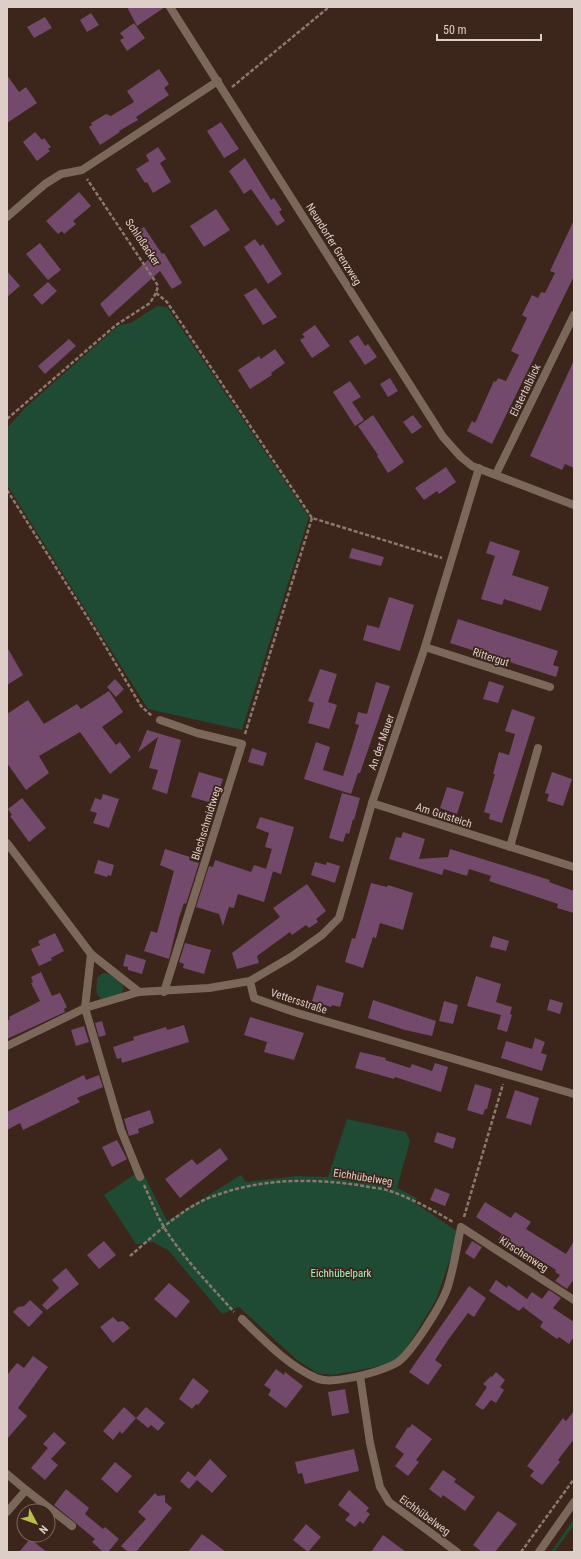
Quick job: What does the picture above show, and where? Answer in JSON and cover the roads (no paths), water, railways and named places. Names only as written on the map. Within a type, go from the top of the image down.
[{"type":"street","name":"Neundorfer Grenzweg","points":[[170,7],[443,437],[461,457],[472,466],[496,474]]},
{"type":"street","points":[[7,217],[45,184],[61,174],[82,170],[218,81]]},
{"type":"street","name":"Elstertalblick","points":[[496,474],[574,315]]},
{"type":"street","name":"An der Mauer","points":[[250,981],[291,957],[322,935],[339,918],[372,804],[425,648],[479,468]]},
{"type":"street","points":[[496,474],[574,505]]},
{"type":"street","name":"Rittergut","points":[[425,648],[550,687]]},
{"type":"street","name":"Blechschmidtweg","points":[[160,720],[197,733],[242,744],[164,992]]},
{"type":"street","points":[[510,847],[538,748]]},
{"type":"street","name":"Am Gutsteich","points":[[372,804],[574,868]]},
{"type":"street","points":[[7,842],[91,954],[139,992]]},
{"type":"street","points":[[91,954],[85,1008],[121,1130],[140,1177]]},
{"type":"street","points":[[7,1046],[85,1008],[139,992],[164,992],[209,988],[250,981]]},
{"type":"street","name":"Vettersstraße","points":[[250,981],[254,998],[294,1012],[574,1094]]},
{"type":"street","name":"Kirschenweg","points":[[360,1376],[397,1362],[406,1354],[421,1333],[440,1304],[448,1287],[461,1227],[574,1300]]},
{"type":"street","points":[[242,1319],[272,1348],[317,1378],[336,1380],[360,1376]]},
{"type":"street","name":"Eichhübelweg","points":[[360,1376],[370,1443],[380,1487],[389,1502],[457,1552]]},
{"type":"street","points":[[7,1474],[72,1526]]},
{"type":"street","points":[[7,1512],[26,1490]]},
{"type":"street","points":[[539,1552],[574,1502]]},
{"type":"park label","name":"Eichhübelpark","points":[[341,1273]]}]
